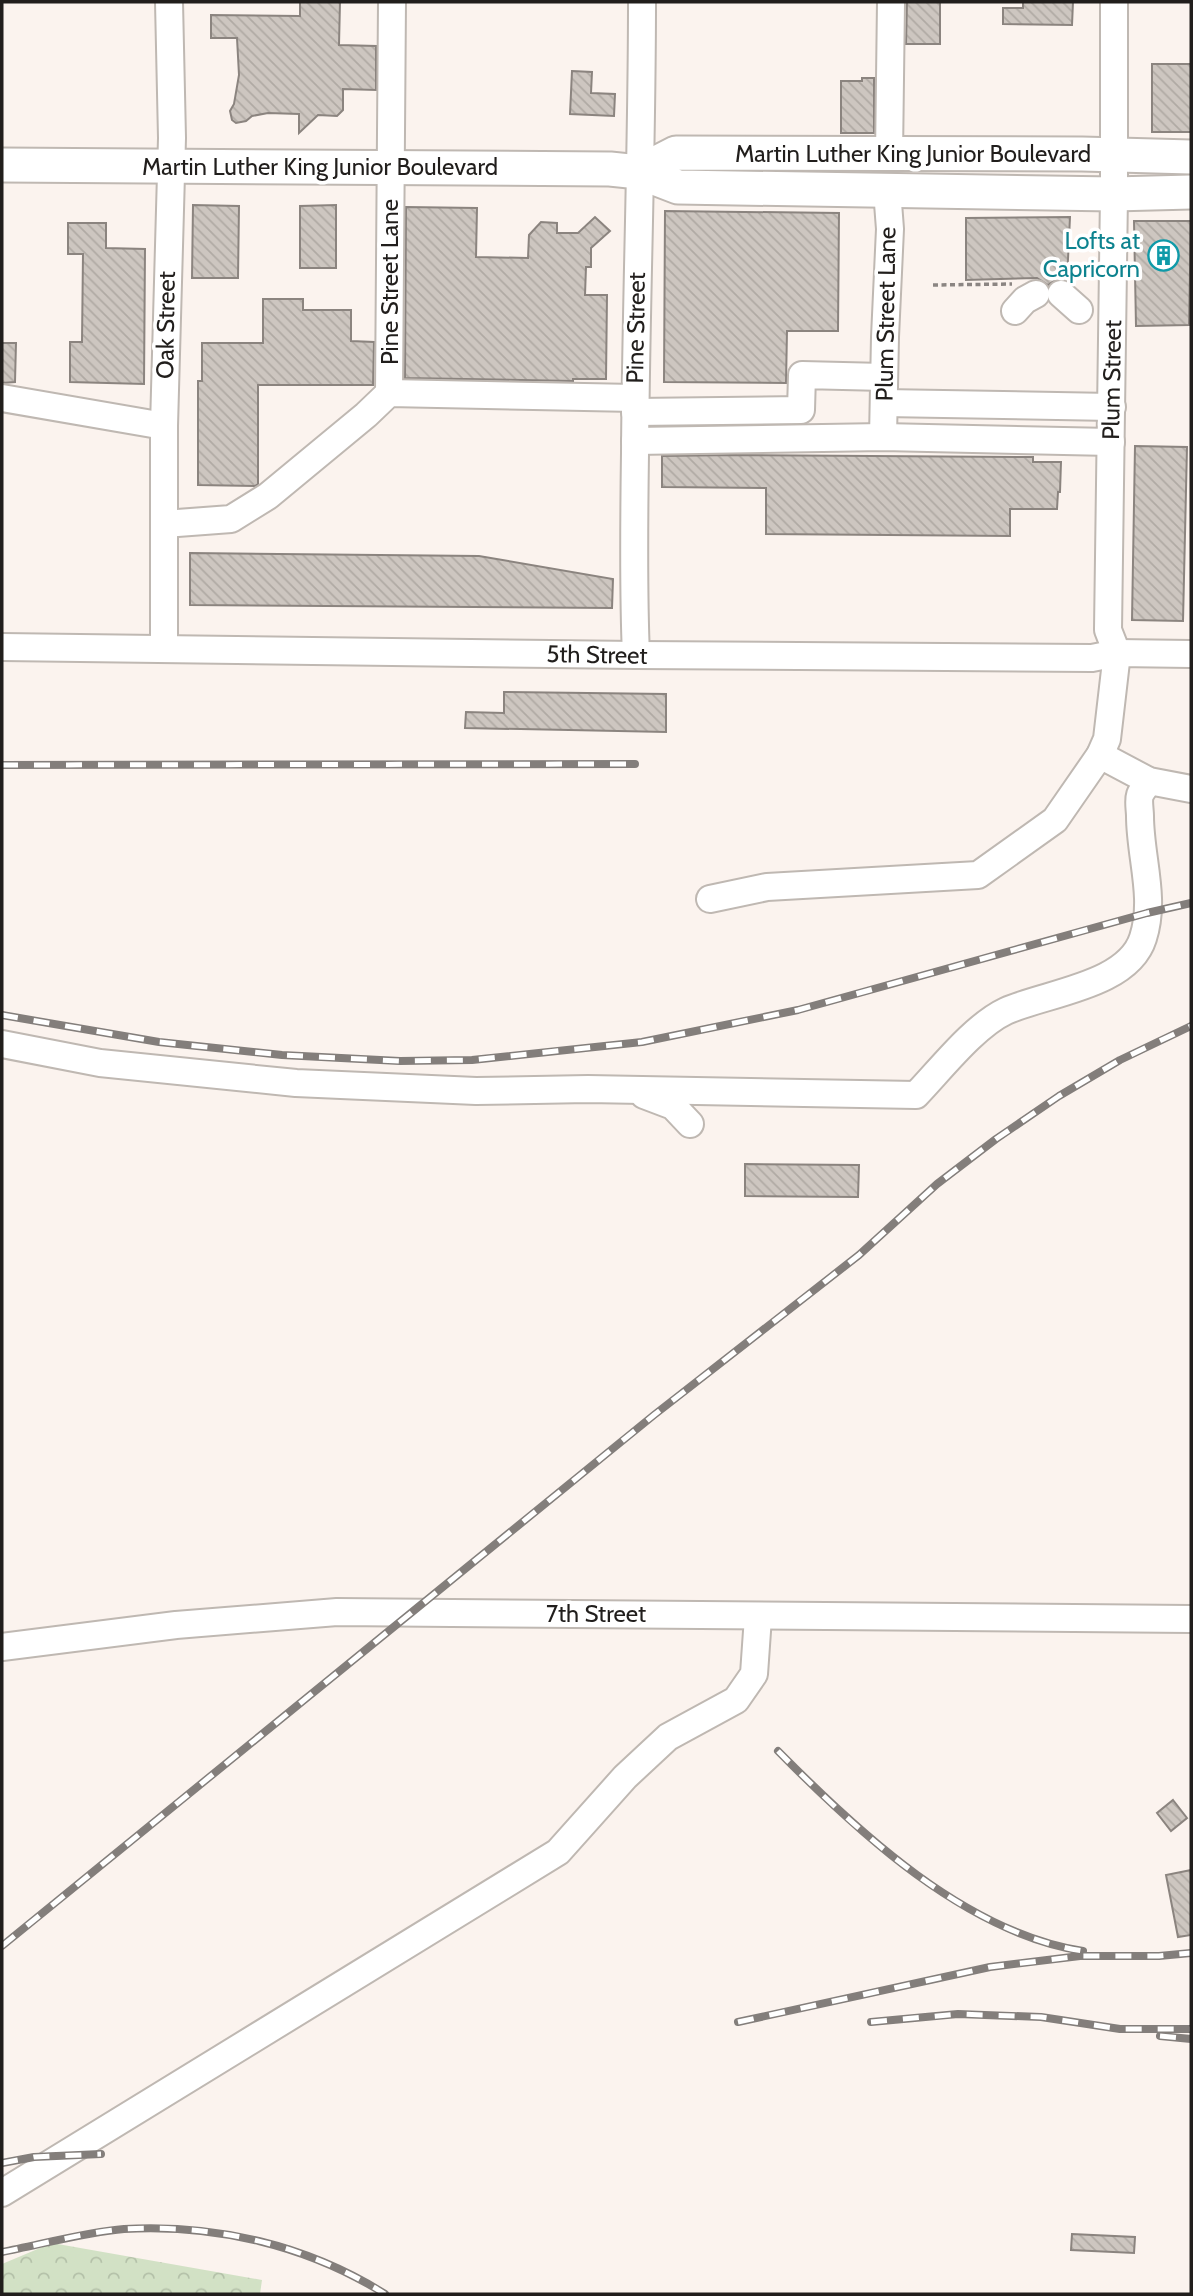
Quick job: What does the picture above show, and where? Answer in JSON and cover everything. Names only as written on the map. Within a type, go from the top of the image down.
[{"type":"main road","name":"Martin Luther King Junior Boulevard","points":[[639,172],[676,153],[1113,154],[1191,158]]},
{"type":"main road","name":"Martin Luther King Junior Boulevard","points":[[2,165],[610,169],[639,172],[678,187],[1114,194],[1191,192]]},
{"type":"street","name":"Oak Street","points":[[164,649],[164,426],[172,138],[169,2]]},
{"type":"street","name":"Pine Street Lane","points":[[389,393],[392,2]]},
{"type":"street","name":"Pine Street","points":[[636,655],[635,405],[642,132],[642,2]]},
{"type":"street","points":[[889,155],[891,2]]},
{"type":"street","name":"Plum Street","points":[[710,899],[766,887],[978,875],[1055,820],[1100,755],[1107,739],[1117,653],[1108,630],[1114,2]]},
{"type":"street","name":"Plum Street Lane","points":[[883,437],[890,229],[887,190]]},
{"type":"street","points":[[1015,311],[1025,300],[1050,295]]},
{"type":"street","points":[[164,524],[231,519],[268,496],[389,393],[801,410],[802,375],[884,390],[1112,407]]},
{"type":"street","points":[[2,398],[164,426]]},
{"type":"street","points":[[635,440],[883,437],[1111,442]]},
{"type":"street","name":"5th Street","points":[[2,647],[1092,658],[1117,653],[1191,654]]},
{"type":"street","points":[[1100,755],[1149,781],[1191,789]]},
{"type":"street","points":[[2,1044],[100,1063],[296,1083],[476,1091],[626,1090],[916,1095],[976,1033],[1004,1012],[1109,976],[1130,958],[1143,940],[1147,913],[1140,796],[1149,781]]},
{"type":"street","points":[[626,1090],[673,1106],[690,1124]]},
{"type":"street","name":"7th Street","points":[[2,1647],[176,1626],[337,1612],[1191,1619]]},
{"type":"street","points":[[2,2193],[558,1852],[625,1777],[668,1737],[736,1700],[754,1674],[758,1617]]},
{"type":"path","points":[[933,285],[1050,295]]},
{"type":"green space","points":[[52,2243],[262,2280],[260,2294],[2,2294],[2,2264]]},
{"type":"building","points":[[300,2],[340,2],[339,45],[376,46],[376,90],[343,89],[343,110],[337,116],[318,115],[299,133],[299,114],[268,113],[236,123],[232,120],[230,111],[234,104],[239,75],[237,38],[211,38],[211,15],[300,16]]},
{"type":"building","points":[[907,2],[940,2],[940,44],[906,44]]},
{"type":"building","points":[[1023,2],[1073,2],[1072,25],[1003,24],[1003,8],[1023,8]]},
{"type":"building","points":[[1152,64],[1191,64],[1191,132],[1152,132]]},
{"type":"building","points":[[572,71],[592,72],[591,93],[615,94],[614,116],[570,114]]},
{"type":"building","points":[[862,78],[874,78],[874,133],[841,133],[841,81],[862,81]]},
{"type":"building","points":[[193,205],[239,206],[238,278],[192,278]]},
{"type":"building","points":[[336,205],[336,268],[300,268],[300,206]]},
{"type":"building","points":[[406,207],[477,208],[476,257],[528,258],[529,235],[541,222],[557,223],[557,233],[578,233],[595,217],[610,231],[591,248],[591,267],[586,267],[585,295],[607,295],[606,379],[573,381],[405,378]]},
{"type":"building","points":[[665,211],[839,213],[838,331],[787,331],[786,383],[664,382]]},
{"type":"building","points":[[1070,217],[1067,280],[1057,279],[1048,285],[1037,278],[966,280],[966,218]]},
{"type":"building","name":"Lofts at Capricorn","points":[[1134,221],[1191,221],[1189,325],[1136,326]]},
{"type":"building","points":[[68,223],[106,223],[106,248],[145,249],[144,384],[70,382],[70,342],[82,342],[83,254],[68,254]]},
{"type":"building","points":[[263,299],[303,299],[303,310],[351,310],[351,341],[374,342],[373,385],[258,385],[258,484],[198,485],[198,381],[202,381],[202,343],[263,343]]},
{"type":"building","points":[[2,343],[16,343],[15,382],[2,383]]},
{"type":"building","points":[[1135,446],[1187,447],[1183,621],[1132,620]]},
{"type":"building","points":[[662,456],[1033,457],[1033,462],[1061,462],[1060,492],[1057,509],[1010,509],[1010,536],[766,534],[766,488],[662,487]]},
{"type":"building","points":[[190,553],[479,556],[613,579],[612,608],[190,605]]},
{"type":"building","points":[[504,692],[666,694],[666,732],[465,728],[466,712],[504,713]]},
{"type":"building","points":[[745,1164],[859,1165],[858,1197],[745,1196]]},
{"type":"building","points":[[1173,1800],[1187,1818],[1171,1831],[1157,1813]]},
{"type":"building","points":[[1191,1870],[1191,1935],[1178,1937],[1166,1875]]},
{"type":"building","points":[[1072,2234],[1135,2237],[1134,2253],[1071,2250]]},
{"type":"railway","points":[[2,765],[635,764]]},
{"type":"railway","points":[[2,1015],[159,1042],[282,1055],[400,1061],[472,1060],[642,1042],[798,1010],[1191,903]]},
{"type":"railway","points":[[2,1946],[654,1415],[859,1255],[937,1184],[1059,1096],[1120,1060],[1191,1026]]},
{"type":"railway","points":[[778,1751],[879,1845],[956,1901],[997,1924],[1040,1941],[1083,1951]]},
{"type":"railway","points":[[738,2022],[990,1967],[1080,1956],[1159,1956],[1191,1953]]},
{"type":"railway","points":[[871,2022],[958,2014],[1041,2017],[1120,2029],[1191,2029]]},
{"type":"railway","points":[[1160,2036],[1191,2039]]},
{"type":"railway","points":[[2,2163],[34,2157],[101,2154]]},
{"type":"railway","points":[[2,2252],[124,2229],[193,2230],[260,2241],[292,2251],[324,2262],[385,2294]]},
{"type":"place","name":"Lofts at Capricorn","points":[[1163,255]]}]
